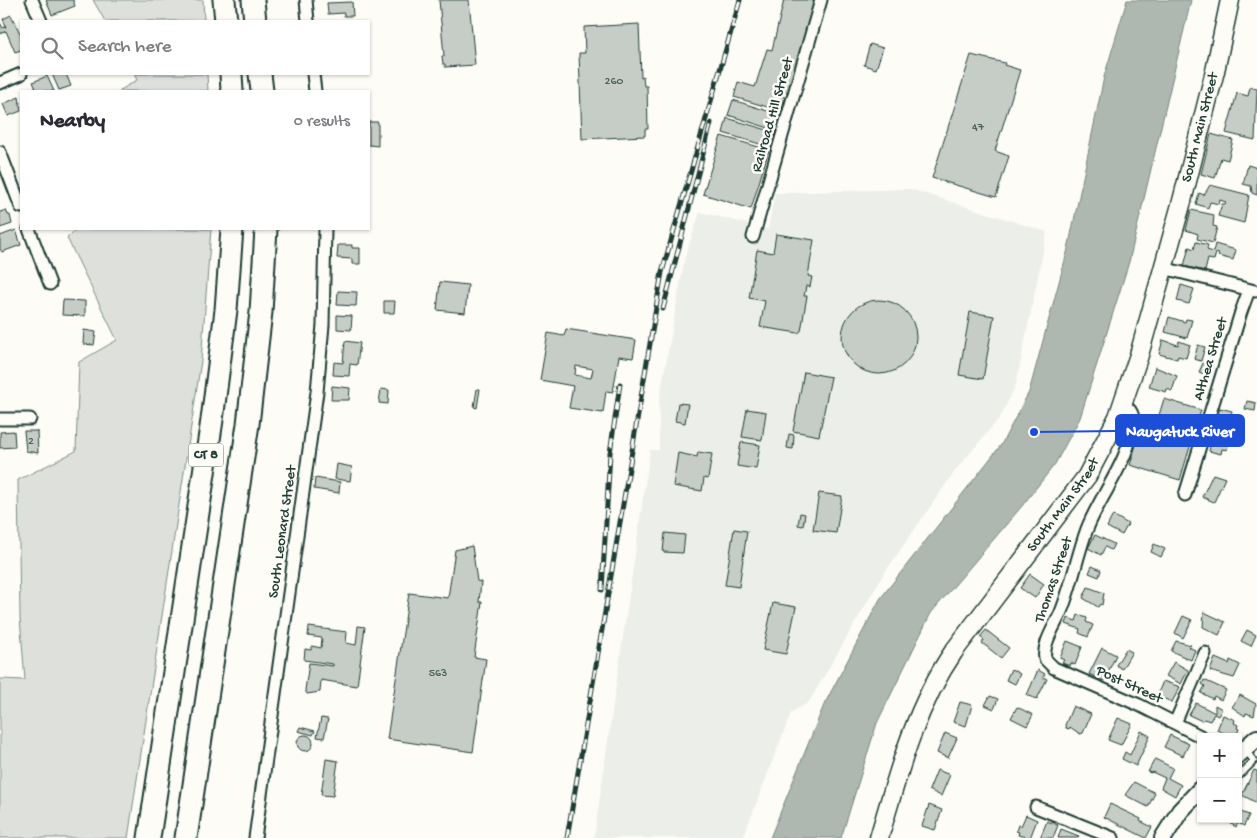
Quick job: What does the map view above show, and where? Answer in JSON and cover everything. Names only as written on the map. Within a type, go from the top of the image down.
[{"type":"highway","points":[[224,0],[226,20]]},
{"type":"highway","points":[[253,0],[255,20]]},
{"type":"highway","points":[[231,75],[232,90]]},
{"type":"highway","points":[[260,75],[262,90]]},
{"type":"highway","name":"CT 8","points":[[149,838],[212,420],[226,301],[232,230]]},
{"type":"highway","name":"CT 8","points":[[186,838],[251,406],[262,312],[266,230]]},
{"type":"main road","name":"South Main Street","points":[[879,838],[908,742],[937,679],[954,652],[1087,476],[1108,441],[1123,405],[1163,268],[1199,137],[1230,0]]},
{"type":"main road","points":[[1249,757],[1257,738]]},
{"type":"main road","points":[[1163,838],[1180,811],[1197,793]]},
{"type":"street","points":[[32,0],[40,20]]},
{"type":"street","points":[[306,0],[308,20]]},
{"type":"street","name":"Railroad Hill Street","points":[[753,237],[821,0]]},
{"type":"street","points":[[0,83],[20,74]]},
{"type":"street","points":[[313,75],[315,90]]},
{"type":"street","points":[[0,152],[20,204]]},
{"type":"street","points":[[30,230],[50,284]]},
{"type":"street","name":"South Leonard Street","points":[[255,838],[317,392],[324,293],[325,230]]},
{"type":"street","points":[[1163,268],[1253,291]]},
{"type":"street","name":"Althea Street","points":[[1185,495],[1241,312],[1253,291]]},
{"type":"street","name":"Thomas Street","points":[[1045,658],[1045,648],[1064,605],[1087,530],[1100,501],[1119,467],[1126,447],[1133,417],[1130,410],[1123,405]]},
{"type":"street","points":[[0,419],[30,419]]},
{"type":"street","points":[[1175,723],[1205,653]]},
{"type":"street","name":"Post Street","points":[[1045,658],[1054,668],[1197,734]]},
{"type":"street","points":[[1036,807],[1113,838]]},
{"type":"lane","points":[[1242,770],[1249,757]]},
{"type":"shaded area","points":[[93,0],[203,0],[204,20],[104,20]]},
{"type":"shaded area","points":[[1127,0],[1191,0],[1129,262],[1080,418],[1055,464],[1022,506],[931,613],[877,723],[841,838],[770,838],[824,705],[880,599],[1001,445],[1029,392],[1068,249],[1104,77]]},
{"type":"shaded area","points":[[134,75],[207,75],[208,90],[121,90],[137,80]]},
{"type":"shaded area","points":[[910,189],[1047,232],[1016,384],[1001,416],[955,471],[883,575],[809,702],[791,713],[743,838],[594,838],[650,450],[659,450],[659,402],[685,257],[700,212],[768,229],[775,193]]},
{"type":"shaded area","points":[[75,230],[211,230],[201,361],[128,838],[0,838],[0,679],[25,680],[20,618],[18,480],[76,451],[79,362],[117,340],[67,238]]},
{"type":"building","points":[[46,0],[73,0],[75,6],[52,15]]},
{"type":"building","points":[[439,0],[469,0],[475,65],[445,67],[445,64],[443,64]]},
{"type":"building","points":[[784,0],[816,0],[788,92],[776,88],[774,93],[785,97],[781,111],[734,97],[738,82],[755,87],[767,49],[772,50]]},
{"type":"building","points":[[352,2],[353,16],[344,16],[344,13],[328,14],[327,3]]},
{"type":"building","points":[[11,15],[20,33],[20,50],[15,52],[6,31],[0,34],[0,23],[3,28],[6,27],[3,19]]},
{"type":"building","points":[[639,24],[641,77],[643,76],[644,86],[647,86],[648,129],[645,129],[645,136],[582,139],[579,53],[585,53],[584,27]]},
{"type":"building","points":[[870,44],[883,48],[876,69],[864,65]]},
{"type":"building","points":[[971,55],[1005,63],[1004,65],[1020,70],[995,151],[1009,156],[996,197],[932,178]]},
{"type":"building","points":[[52,75],[66,75],[71,86],[59,90]]},
{"type":"building","points":[[47,76],[54,90],[37,90],[33,82]]},
{"type":"building","points":[[1250,87],[1257,89],[1255,140],[1226,133],[1237,93],[1248,96]]},
{"type":"building","points":[[19,97],[20,111],[8,116],[3,104]]},
{"type":"building","points":[[733,100],[780,115],[775,130],[728,115]]},
{"type":"building","points":[[727,118],[774,132],[770,147],[723,133]]},
{"type":"building","points":[[370,122],[378,122],[378,146],[370,145]]},
{"type":"building","points":[[1211,134],[1233,140],[1228,160],[1221,158],[1215,178],[1201,174]]},
{"type":"building","points":[[721,136],[769,150],[751,209],[703,194]]},
{"type":"building","points":[[1248,165],[1257,168],[1257,195],[1252,193],[1251,186],[1243,184]]},
{"type":"building","points":[[1210,185],[1249,195],[1244,223],[1218,216],[1222,204],[1226,202],[1220,200],[1219,204],[1210,202],[1208,208],[1196,204],[1199,193],[1204,195]]},
{"type":"building","points":[[6,210],[8,215],[10,215],[12,224],[0,228],[0,212]]},
{"type":"building","points":[[1191,210],[1214,215],[1213,226],[1217,227],[1213,243],[1197,239],[1198,234],[1186,230]]},
{"type":"building","points":[[16,230],[21,245],[2,252],[0,249],[0,236]]},
{"type":"building","points":[[776,234],[814,240],[808,276],[812,277],[810,287],[806,286],[804,296],[807,296],[801,331],[798,333],[760,327],[765,301],[749,298],[757,250],[773,253]]},
{"type":"building","points":[[1196,242],[1208,245],[1207,250],[1213,252],[1215,244],[1236,250],[1233,260],[1218,256],[1219,254],[1216,253],[1214,260],[1208,259],[1205,271],[1184,266],[1189,247],[1194,249]]},
{"type":"building","points":[[338,245],[352,245],[352,248],[360,248],[360,264],[352,264],[352,259],[337,258]]},
{"type":"building","points":[[440,282],[468,285],[465,313],[437,310]]},
{"type":"building","points":[[1181,285],[1194,289],[1189,304],[1177,301]]},
{"type":"building","points":[[338,291],[357,292],[356,306],[337,305]]},
{"type":"building","points":[[63,300],[85,301],[85,316],[62,315]]},
{"type":"building","points":[[879,300],[900,306],[910,316],[916,337],[910,358],[900,368],[879,374],[858,368],[848,358],[842,337],[848,316],[858,306]]},
{"type":"building","points":[[384,301],[395,301],[394,313],[384,313]]},
{"type":"building","points":[[970,312],[994,316],[983,379],[959,375]]},
{"type":"building","points":[[337,315],[352,316],[351,330],[337,329]]},
{"type":"building","points":[[1169,317],[1185,322],[1186,319],[1192,320],[1187,338],[1165,332]]},
{"type":"building","points":[[566,329],[636,340],[633,358],[619,356],[613,392],[606,391],[603,413],[569,408],[573,386],[540,380],[548,333],[564,336]],"holes":[[[576,366],[593,369],[591,378],[575,375]]]},
{"type":"building","points":[[84,330],[96,332],[94,345],[83,344]]},
{"type":"building","points":[[1163,340],[1178,345],[1179,341],[1190,345],[1186,358],[1178,356],[1177,359],[1159,354]]},
{"type":"building","points":[[345,341],[360,343],[357,365],[350,364],[349,376],[333,375],[334,362],[343,363]]},
{"type":"building","points":[[1198,345],[1205,347],[1201,361],[1194,359]]},
{"type":"building","points":[[1203,363],[1212,367],[1209,376],[1199,372]]},
{"type":"building","points":[[1155,367],[1177,376],[1172,391],[1167,389],[1166,392],[1149,387]]},
{"type":"building","points":[[804,372],[831,377],[819,436],[793,431]]},
{"type":"building","points":[[332,386],[350,388],[349,400],[331,400]]},
{"type":"building","points":[[381,389],[389,390],[388,404],[379,403]]},
{"type":"building","points":[[477,389],[480,389],[477,408],[474,407]]},
{"type":"building","points":[[1164,399],[1201,410],[1180,480],[1130,465],[1141,428],[1151,431],[1152,427],[1155,428]]},
{"type":"building","points":[[1247,401],[1256,403],[1255,411],[1245,409]]},
{"type":"building","points":[[678,403],[688,404],[685,423],[675,421]]},
{"type":"building","points":[[1220,408],[1232,411],[1231,415],[1234,416],[1232,425],[1224,423],[1223,426],[1215,424]]},
{"type":"building","points":[[747,409],[766,412],[762,440],[742,437]]},
{"type":"building","points":[[14,431],[15,447],[0,448],[0,432]]},
{"type":"building","points":[[24,431],[37,431],[38,453],[26,451]]},
{"type":"building","points":[[1213,432],[1230,436],[1227,450],[1222,449],[1221,454],[1209,451]]},
{"type":"building","points":[[789,434],[794,435],[793,449],[787,448]]},
{"type":"building","points":[[741,442],[760,445],[756,469],[737,466]]},
{"type":"building","points":[[698,452],[712,454],[708,479],[704,478],[702,491],[673,486],[678,453],[697,457]]},
{"type":"building","points":[[337,464],[352,467],[350,481],[335,479]]},
{"type":"building","points":[[1213,474],[1225,478],[1214,502],[1202,497]]},
{"type":"building","points":[[315,478],[340,482],[339,493],[314,489]]},
{"type":"building","points":[[819,493],[842,496],[836,533],[813,530]]},
{"type":"building","points":[[800,513],[805,514],[803,526],[798,525]]},
{"type":"building","points":[[1113,515],[1128,524],[1122,535],[1107,527]]},
{"type":"building","points":[[734,529],[747,531],[739,587],[725,585]]},
{"type":"building","points":[[665,533],[685,535],[683,553],[663,552]]},
{"type":"building","points":[[1095,535],[1114,544],[1111,550],[1105,547],[1101,555],[1088,548]]},
{"type":"building","points":[[1154,544],[1165,549],[1161,557],[1151,552]]},
{"type":"building","points":[[472,546],[477,581],[481,582],[479,602],[482,602],[474,657],[486,659],[473,752],[387,739],[409,593],[448,598],[455,550]]},
{"type":"building","points":[[1092,566],[1101,570],[1099,577],[1089,573]]},
{"type":"building","points":[[1030,574],[1044,584],[1035,598],[1020,588]]},
{"type":"building","points":[[1088,587],[1104,593],[1102,605],[1100,604],[1098,607],[1083,598]]},
{"type":"building","points":[[773,603],[796,607],[786,654],[763,650]]},
{"type":"building","points":[[1204,612],[1225,622],[1219,635],[1203,627]]},
{"type":"building","points":[[1078,615],[1087,618],[1086,622],[1093,625],[1088,637],[1079,633],[1080,629],[1066,624],[1068,618],[1076,621]]},
{"type":"building","points":[[1183,616],[1192,620],[1183,638],[1175,633]]},
{"type":"building","points":[[358,626],[365,627],[357,686],[321,680],[320,692],[307,694],[305,690],[309,663],[333,666],[333,664],[304,660],[305,649],[311,650],[312,646],[321,648],[322,638],[308,636],[309,627],[347,632],[346,643],[356,645]]},
{"type":"building","points":[[986,630],[1009,648],[1001,658],[982,643],[984,640],[980,637]]},
{"type":"building","points":[[1247,630],[1256,635],[1251,646],[1241,641]]},
{"type":"building","points":[[1067,641],[1082,647],[1075,665],[1071,663],[1070,666],[1062,663],[1064,660],[1060,658]]},
{"type":"building","points":[[1176,641],[1191,645],[1189,647],[1195,650],[1191,660],[1171,651]]},
{"type":"building","points":[[1102,648],[1116,655],[1104,681],[1089,674]]},
{"type":"building","points":[[1126,649],[1132,652],[1122,669],[1116,665]]},
{"type":"building","points":[[1215,658],[1229,664],[1230,660],[1240,665],[1234,678],[1210,671]]},
{"type":"building","points":[[1174,662],[1188,670],[1181,684],[1166,676]]},
{"type":"building","points":[[1011,669],[1020,674],[1015,684],[1006,680]]},
{"type":"building","points":[[1038,670],[1045,674],[1043,677],[1047,679],[1037,699],[1027,695]]},
{"type":"building","points":[[1204,680],[1226,690],[1221,700],[1214,696],[1213,699],[1201,693],[1205,686],[1202,684]]},
{"type":"building","points":[[1163,681],[1180,687],[1172,702],[1157,696]]},
{"type":"building","points":[[1240,695],[1256,704],[1254,716],[1246,713],[1245,716],[1232,707]]},
{"type":"building","points":[[990,696],[998,699],[994,709],[985,705]]},
{"type":"building","points":[[960,702],[972,705],[966,726],[953,722]]},
{"type":"building","points":[[1196,703],[1215,713],[1215,705],[1222,709],[1218,716],[1214,714],[1210,721],[1204,719],[1202,721],[1189,715]]},
{"type":"building","points":[[1073,706],[1091,714],[1083,733],[1080,734],[1070,727],[1069,729],[1066,728],[1065,725]]},
{"type":"building","points":[[1017,707],[1033,715],[1027,726],[1011,718]]},
{"type":"building","points":[[1223,715],[1235,720],[1234,723],[1238,725],[1237,728],[1239,729],[1237,733],[1223,733],[1217,730]]},
{"type":"building","points":[[321,718],[328,719],[324,738],[317,737]]},
{"type":"building","points":[[1118,718],[1132,724],[1121,745],[1108,740]]},
{"type":"building","points":[[300,727],[315,731],[313,735],[298,731]]},
{"type":"building","points":[[1141,731],[1150,736],[1136,766],[1122,759],[1125,752],[1130,755]]},
{"type":"building","points":[[945,733],[957,738],[948,758],[937,753]]},
{"type":"building","points":[[305,735],[313,743],[305,751],[297,743]]},
{"type":"building","points":[[1170,735],[1189,744],[1183,756],[1164,747]]},
{"type":"building","points":[[326,759],[338,761],[333,796],[321,795]]},
{"type":"building","points":[[1155,759],[1173,768],[1168,778],[1181,785],[1175,796],[1161,788],[1165,778],[1148,772]]},
{"type":"building","points":[[937,770],[950,775],[941,796],[929,790]]},
{"type":"building","points":[[1254,770],[1257,771],[1257,803],[1242,795]]},
{"type":"building","points":[[1134,782],[1155,793],[1148,807],[1125,795]]},
{"type":"building","points":[[1110,804],[1141,819],[1140,821],[1152,827],[1146,838],[1104,817]]},
{"type":"building","points":[[929,805],[942,810],[935,830],[922,826]]},
{"type":"building","points":[[1242,812],[1249,815],[1244,826],[1238,823],[1242,823]]},
{"type":"building","points":[[1026,815],[1037,820],[1030,838],[1018,835],[1019,832],[1016,831],[1018,825],[1021,826]]},
{"type":"building","points":[[1047,821],[1058,825],[1053,838],[1040,838]]},
{"type":"building","points":[[1230,823],[1238,823],[1236,827]]},
{"type":"building","points":[[1061,829],[1079,836],[1078,838],[1058,838]]},
{"type":"railway","points":[[567,838],[662,272],[740,0]]},
{"type":"railway","points":[[663,309],[711,123]]},
{"type":"railway","points":[[602,590],[610,453],[620,384]]},
{"type":"place","name":"Naugatuck River","points":[[1034,432]]}]
